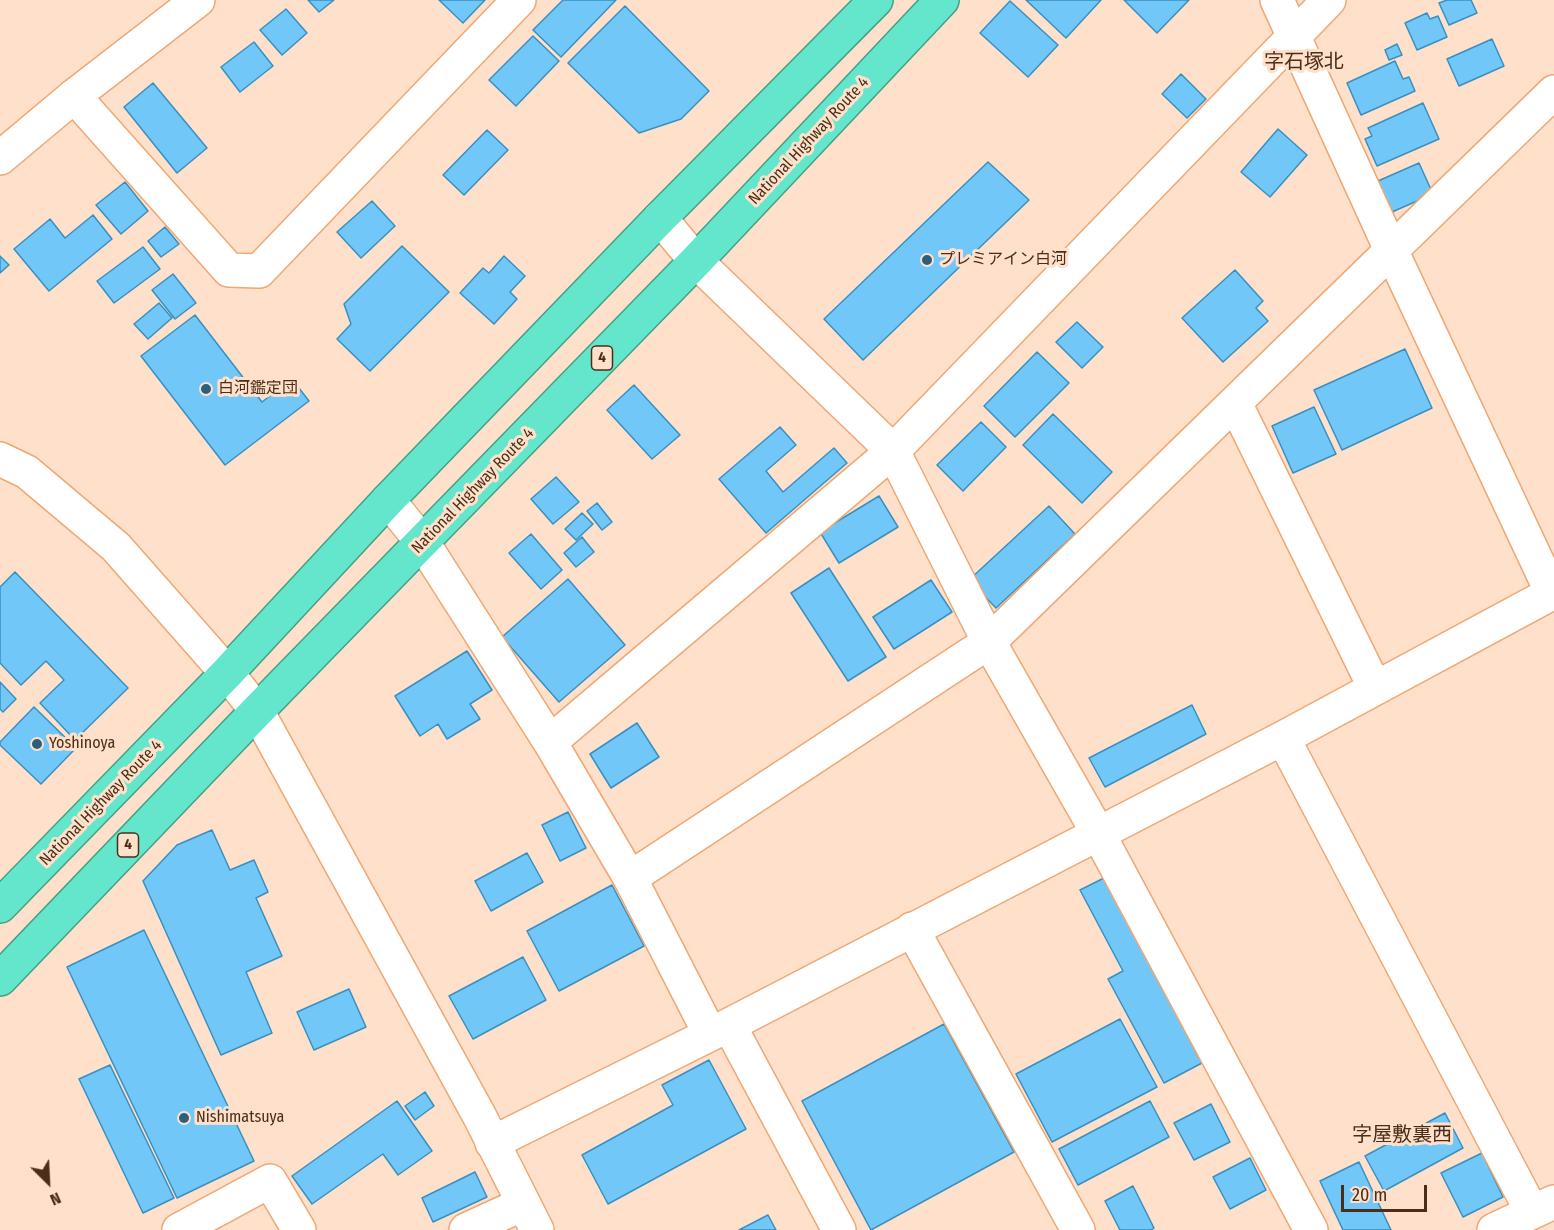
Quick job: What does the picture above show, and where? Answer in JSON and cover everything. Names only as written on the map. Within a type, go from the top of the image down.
[{"type":"highway","name":"National Highway Route 4","points":[[0,979],[257,711],[696,261],[942,0]]},
{"type":"highway","name":"National Highway Route 4","points":[[0,906],[227,674],[388,500],[870,2]]},
{"type":"street","points":[[0,158],[74,96],[198,0]]},
{"type":"street","points":[[74,96],[230,270],[259,271],[519,0]]},
{"type":"street","points":[[492,1143],[719,1030],[1283,738],[1553,592],[1392,252],[1277,0]]},
{"type":"street","points":[[550,742],[893,451],[1329,0]]},
{"type":"street","points":[[630,878],[989,642],[1554,93]]},
{"type":"street","points":[[660,218],[696,261],[893,451],[989,642],[1098,833],[1311,1230]]},
{"type":"street","points":[[1235,403],[1375,688]]},
{"type":"street","points":[[0,459],[27,472],[117,547],[257,711],[530,1217],[466,1230]]},
{"type":"street","points":[[388,500],[423,543],[550,742],[839,1230]]},
{"type":"street","points":[[1283,738],[1543,1207],[1494,1230]]},
{"type":"street","points":[[912,929],[1078,1230]]},
{"type":"street","points":[[179,1230],[270,1181],[299,1230]]},
{"type":"building","points":[[308,0],[334,0],[319,12]]},
{"type":"building","points":[[439,0],[485,0],[463,23]]},
{"type":"building","points":[[563,0],[616,0],[561,57],[533,30]]},
{"type":"building","points":[[1026,0],[1101,0],[1066,38]]},
{"type":"building","points":[[1124,0],[1189,0],[1157,33]]},
{"type":"building","points":[[1447,0],[1471,0],[1477,13],[1449,25],[1439,3]]},
{"type":"building","points":[[1010,1],[1058,45],[1028,77],[980,33]]},
{"type":"building","points":[[625,6],[709,91],[681,119],[639,133],[568,63]]},
{"type":"building","points":[[286,9],[307,33],[282,55],[260,30]]},
{"type":"building","points":[[1427,13],[1430,19],[1438,16],[1447,37],[1417,50],[1405,23]]},
{"type":"building","points":[[533,36],[559,61],[516,106],[489,80]]},
{"type":"building","points":[[1492,39],[1504,66],[1459,86],[1447,59]]},
{"type":"building","points":[[254,42],[273,66],[240,92],[221,67]]},
{"type":"building","points":[[1397,44],[1402,55],[1389,60],[1385,50]]},
{"type":"building","points":[[1395,61],[1403,79],[1409,77],[1415,91],[1361,115],[1347,83]]},
{"type":"building","points":[[1181,74],[1206,99],[1187,118],[1162,94]]},
{"type":"building","points":[[153,83],[207,148],[177,173],[124,107]]},
{"type":"building","points":[[1423,103],[1439,139],[1377,166],[1365,139],[1372,136],[1368,128]]},
{"type":"building","points":[[1278,129],[1307,155],[1270,197],[1241,172]]},
{"type":"building","points":[[487,130],[508,150],[464,195],[443,175]]},
{"type":"building","name":"プレミアイン白河","points":[[988,162],[1029,200],[863,360],[824,319]]},
{"type":"building","points":[[1419,163],[1433,194],[1392,212],[1378,181]]},
{"type":"building","points":[[125,182],[148,211],[121,234],[96,205]]},
{"type":"building","points":[[372,201],[395,226],[361,258],[337,232]]},
{"type":"building","points":[[93,215],[112,239],[49,291],[14,249],[50,219],[65,238]]},
{"type":"building","points":[[165,227],[179,244],[161,257],[148,241]]},
{"type":"building","points":[[402,246],[449,292],[370,371],[337,339],[351,324],[344,304]]},
{"type":"building","points":[[143,247],[160,269],[114,303],[97,281]]},
{"type":"building","points":[[0,256],[9,265],[0,273]]},
{"type":"building","points":[[504,256],[525,276],[510,292],[517,299],[494,324],[460,293],[483,268],[489,273]]},
{"type":"building","points":[[1235,270],[1263,301],[1256,308],[1268,321],[1223,362],[1182,318]]},
{"type":"building","points":[[173,274],[196,303],[175,319],[152,290]]},
{"type":"building","points":[[159,303],[172,318],[148,339],[134,324]]},
{"type":"building","points":[[195,315],[262,402],[292,379],[309,401],[225,465],[141,356]]},
{"type":"building","points":[[1077,322],[1103,347],[1082,368],[1056,342]]},
{"type":"building","points":[[1405,349],[1432,408],[1342,450],[1314,390]]},
{"type":"building","points":[[1037,352],[1069,383],[1015,437],[984,406]]},
{"type":"building","points":[[634,385],[680,435],[652,459],[607,410]]},
{"type":"building","points":[[1314,407],[1336,454],[1293,473],[1272,426]]},
{"type":"building","points":[[1053,414],[1112,472],[1082,503],[1023,445]]},
{"type":"building","points":[[981,422],[1006,447],[963,491],[937,465]]},
{"type":"building","points":[[780,427],[796,445],[766,471],[783,492],[834,448],[847,463],[766,533],[719,479]]},
{"type":"building","points":[[556,477],[579,502],[553,524],[531,499]]},
{"type":"building","points":[[879,496],[898,527],[839,563],[820,532]]},
{"type":"building","points":[[597,503],[612,522],[602,530],[587,511]]},
{"type":"building","points":[[1049,506],[1075,534],[996,608],[969,580]]},
{"type":"building","points":[[582,513],[593,524],[576,540],[565,529]]},
{"type":"building","points":[[531,534],[562,570],[541,589],[509,553]]},
{"type":"building","points":[[582,537],[594,552],[576,567],[564,553]]},
{"type":"building","points":[[829,568],[886,657],[848,681],[791,593]]},
{"type":"building","points":[[15,572],[128,688],[75,740],[40,703],[64,680],[46,661],[21,685],[0,663],[0,587]]},
{"type":"building","points":[[568,579],[625,645],[559,702],[502,637]]},
{"type":"building","points":[[931,580],[952,612],[894,649],[873,617]]},
{"type":"building","points":[[467,651],[492,690],[470,704],[480,719],[447,739],[438,724],[420,736],[395,696]]},
{"type":"building","points":[[0,682],[16,699],[3,712],[0,709]]},
{"type":"building","points":[[1192,705],[1206,734],[1105,787],[1089,758]]},
{"type":"building","points":[[34,707],[76,748],[41,784],[0,745],[0,742]]},
{"type":"building","points":[[637,723],[659,757],[611,788],[590,754]]},
{"type":"building","points":[[568,812],[586,848],[560,861],[542,825]]},
{"type":"building","points":[[212,830],[230,870],[254,860],[268,892],[256,898],[282,956],[246,972],[272,1033],[221,1055],[143,881],[177,845]]},
{"type":"building","points":[[527,853],[543,882],[491,911],[475,881]]},
{"type":"building","points":[[1104,878],[1202,1063],[1164,1083],[1108,979],[1123,971],[1080,890]]},
{"type":"building","points":[[612,885],[644,946],[559,991],[527,931]]},
{"type":"building","points":[[144,930],[254,1161],[177,1198],[67,967]]},
{"type":"building","points":[[523,957],[546,1000],[473,1039],[449,996]]},
{"type":"building","points":[[349,989],[366,1027],[314,1050],[297,1012]]},
{"type":"building","points":[[1120,1019],[1157,1087],[1052,1142],[1016,1074]]},
{"type":"building","points":[[944,1024],[1014,1152],[871,1230],[802,1101]]},
{"type":"building","points":[[709,1060],[746,1129],[608,1204],[582,1155],[673,1105],[662,1085]]},
{"type":"building","points":[[110,1065],[174,1198],[143,1213],[79,1079]]},
{"type":"building","points":[[425,1092],[434,1106],[415,1120],[405,1106]]},
{"type":"building","points":[[397,1101],[432,1151],[398,1175],[383,1154],[312,1204],[292,1176]]},
{"type":"building","points":[[1150,1101],[1169,1137],[1078,1185],[1059,1149]]},
{"type":"building","points":[[1211,1104],[1230,1142],[1194,1160],[1174,1123]]},
{"type":"building","points":[[1445,1113],[1463,1148],[1384,1191],[1365,1156]]},
{"type":"building","points":[[1482,1153],[1503,1197],[1463,1217],[1441,1173]]},
{"type":"building","points":[[1250,1158],[1266,1190],[1230,1209],[1213,1177]]},
{"type":"building","points":[[1359,1162],[1391,1230],[1343,1230],[1320,1181]]},
{"type":"building","points":[[475,1172],[487,1197],[433,1222],[422,1198]]},
{"type":"building","points":[[1133,1186],[1154,1228],[1151,1230],[1120,1230],[1105,1201]]},
{"type":"building","points":[[768,1215],[776,1230],[739,1230]]},
{"type":"place","name":"プレミアイン白河","points":[[927,260]]},
{"type":"place","name":"白河鑑定団","points":[[206,389]]},
{"type":"place","name":"Yoshinoya","points":[[37,744]]},
{"type":"place","name":"Nishimatsuya","points":[[184,1118]]},
{"type":"district","name":"字石塚北","points":[[1304,62]]},
{"type":"district","name":"字屋敷裏西","points":[[1402,1135]]}]
